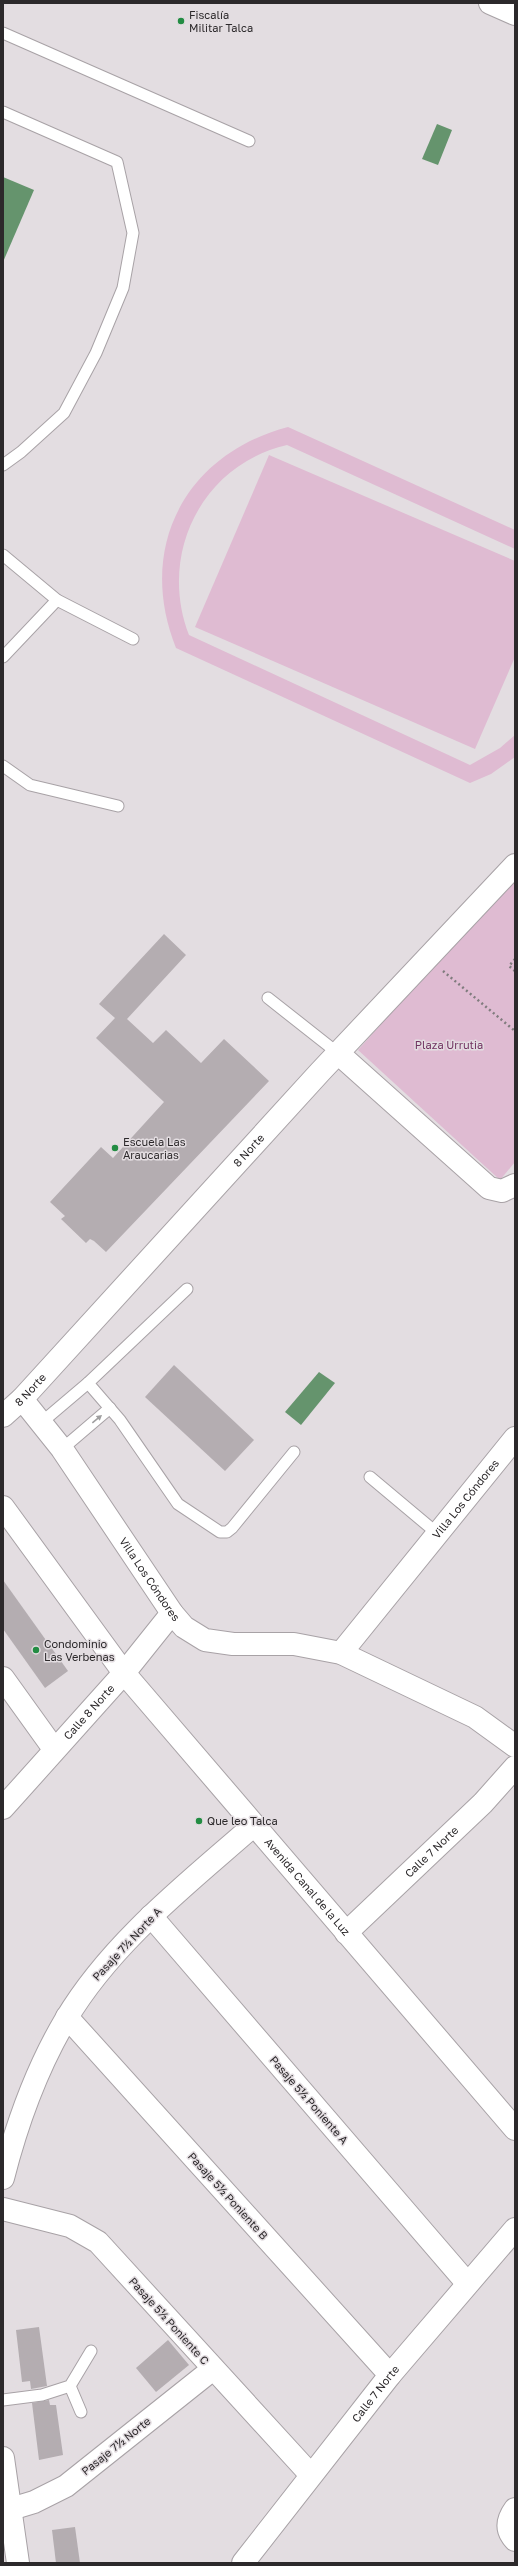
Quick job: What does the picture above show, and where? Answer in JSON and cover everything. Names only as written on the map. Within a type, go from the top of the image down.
[{"type":"street","points":[[490,3],[515,14]]},
{"type":"street","name":"8 Norte","points":[[3,1416],[22,1399],[427,958],[515,865]]},
{"type":"street","points":[[339,1054],[489,1188],[502,1191],[515,1185]]},
{"type":"street","name":"Villa Los Cóndores","points":[[22,1399],[42,1422],[62,1449],[172,1613],[184,1627],[205,1640],[233,1644],[294,1644],[341,1653],[475,1717],[515,1746]]},
{"type":"street","name":"Villa Los Cóndores","points":[[341,1653],[515,1438]]},
{"type":"street","name":"Avenida Canal de la Luz","points":[[3,1507],[124,1673],[253,1826],[515,2129]]},
{"type":"street","name":"Calle 8 Norte","points":[[3,1806],[124,1673],[172,1613]]},
{"type":"street","points":[[3,1678],[54,1749]]},
{"type":"street","name":"Calle 7 Norte","points":[[346,1933],[483,1803],[515,1768]]},
{"type":"street","name":"Pasaje 7½ Norte A","points":[[3,2178],[29,2096],[67,2017],[102,1969],[151,1916],[253,1826]]},
{"type":"street","name":"Pasaje 5½ Poniente A","points":[[151,1916],[467,2283]]},
{"type":"street","name":"Pasaje 5½ Poniente B","points":[[67,2017],[390,2375]]},
{"type":"street","name":"Pasaje 5½ Poniente C","points":[[3,2209],[70,2226],[98,2242],[310,2474]]},
{"type":"street","name":"Calle 7 Norte","points":[[243,2563],[310,2474],[390,2375],[467,2283],[515,2229]]},
{"type":"street","name":"Pasaje 7½ Norte","points":[[11,2509],[34,2502],[66,2486],[213,2369]]},
{"type":"street","points":[[3,2458],[18,2563]]},
{"type":"street","points":[[515,2509],[508,2523],[509,2530],[515,2540]]},
{"type":"lane","points":[[3,33],[249,141]]},
{"type":"lane","points":[[3,112],[117,162],[133,233],[123,288],[96,353],[64,413],[21,452],[3,465]]},
{"type":"lane","points":[[3,555],[57,600],[133,639]]},
{"type":"lane","points":[[3,657],[57,600]]},
{"type":"lane","points":[[3,766],[30,785],[118,806]]},
{"type":"lane","points":[[268,998],[339,1054]]},
{"type":"lane","points":[[42,1422],[88,1384],[187,1289]]},
{"type":"lane","points":[[88,1384],[110,1408],[178,1504],[224,1533],[232,1528],[294,1452]]},
{"type":"lane","points":[[62,1449],[110,1408]]},
{"type":"lane","points":[[370,1477],[438,1534]]},
{"type":"lane","points":[[3,2400],[42,2395],[70,2386],[91,2351]]},
{"type":"lane","points":[[70,2386],[81,2412]]},
{"type":"path","points":[[427,958],[515,1031]]},
{"type":"path","points":[[515,959],[509,966],[515,971]]},
{"type":"green space","points":[[288,427],[515,530],[515,549],[287,445],[257,456],[231,472],[210,493],[194,518],[184,545],[179,574],[181,605],[189,635],[470,765],[500,748],[515,735],[515,757],[491,774],[470,783],[176,648],[165,611],[162,575],[167,541],[178,510],[197,482],[221,459],[252,440]]},
{"type":"green space","points":[[269,455],[515,561],[515,657],[475,749],[195,627]]},
{"type":"green space","name":"Plaza Urrutia","points":[[515,874],[515,1162],[500,1180],[358,1050]]},
{"type":"shaded area","points":[[437,124],[452,130],[438,165],[422,159]]},
{"type":"shaded area","points":[[3,177],[34,190],[3,262]]},
{"type":"shaded area","points":[[319,1372],[335,1383],[301,1425],[285,1412]]},
{"type":"building","points":[[164,934],[186,955],[127,1019],[153,1043],[166,1030],[201,1063],[224,1039],[269,1081],[106,1252],[90,1239],[86,1243],[61,1219],[65,1216],[50,1202],[101,1147],[113,1158],[164,1102],[96,1038],[115,1018],[99,1004]]},
{"type":"building","points":[[174,1365],[254,1440],[225,1471],[145,1397]]},
{"type":"building","name":"Condominio Las Verbenas","points":[[3,1580],[68,1671],[45,1688],[3,1629]]},
{"type":"building","points":[[39,2327],[47,2386],[31,2389],[30,2381],[22,2382],[16,2330]]},
{"type":"building","points":[[168,2340],[189,2365],[156,2392],[136,2368]]},
{"type":"building","points":[[49,2400],[50,2405],[56,2405],[63,2455],[39,2460],[32,2403]]},
{"type":"building","points":[[75,2527],[80,2563],[56,2563],[52,2530]]},
{"type":"place","name":"Fiscalía Militar Talca","points":[[181,21]]},
{"type":"place","name":"Escuela Las Araucarias","points":[[115,1148]]},
{"type":"place","name":"Condominio Las Verbenas","points":[[36,1650]]},
{"type":"place","name":"Que leo Talca","points":[[199,1821]]}]
